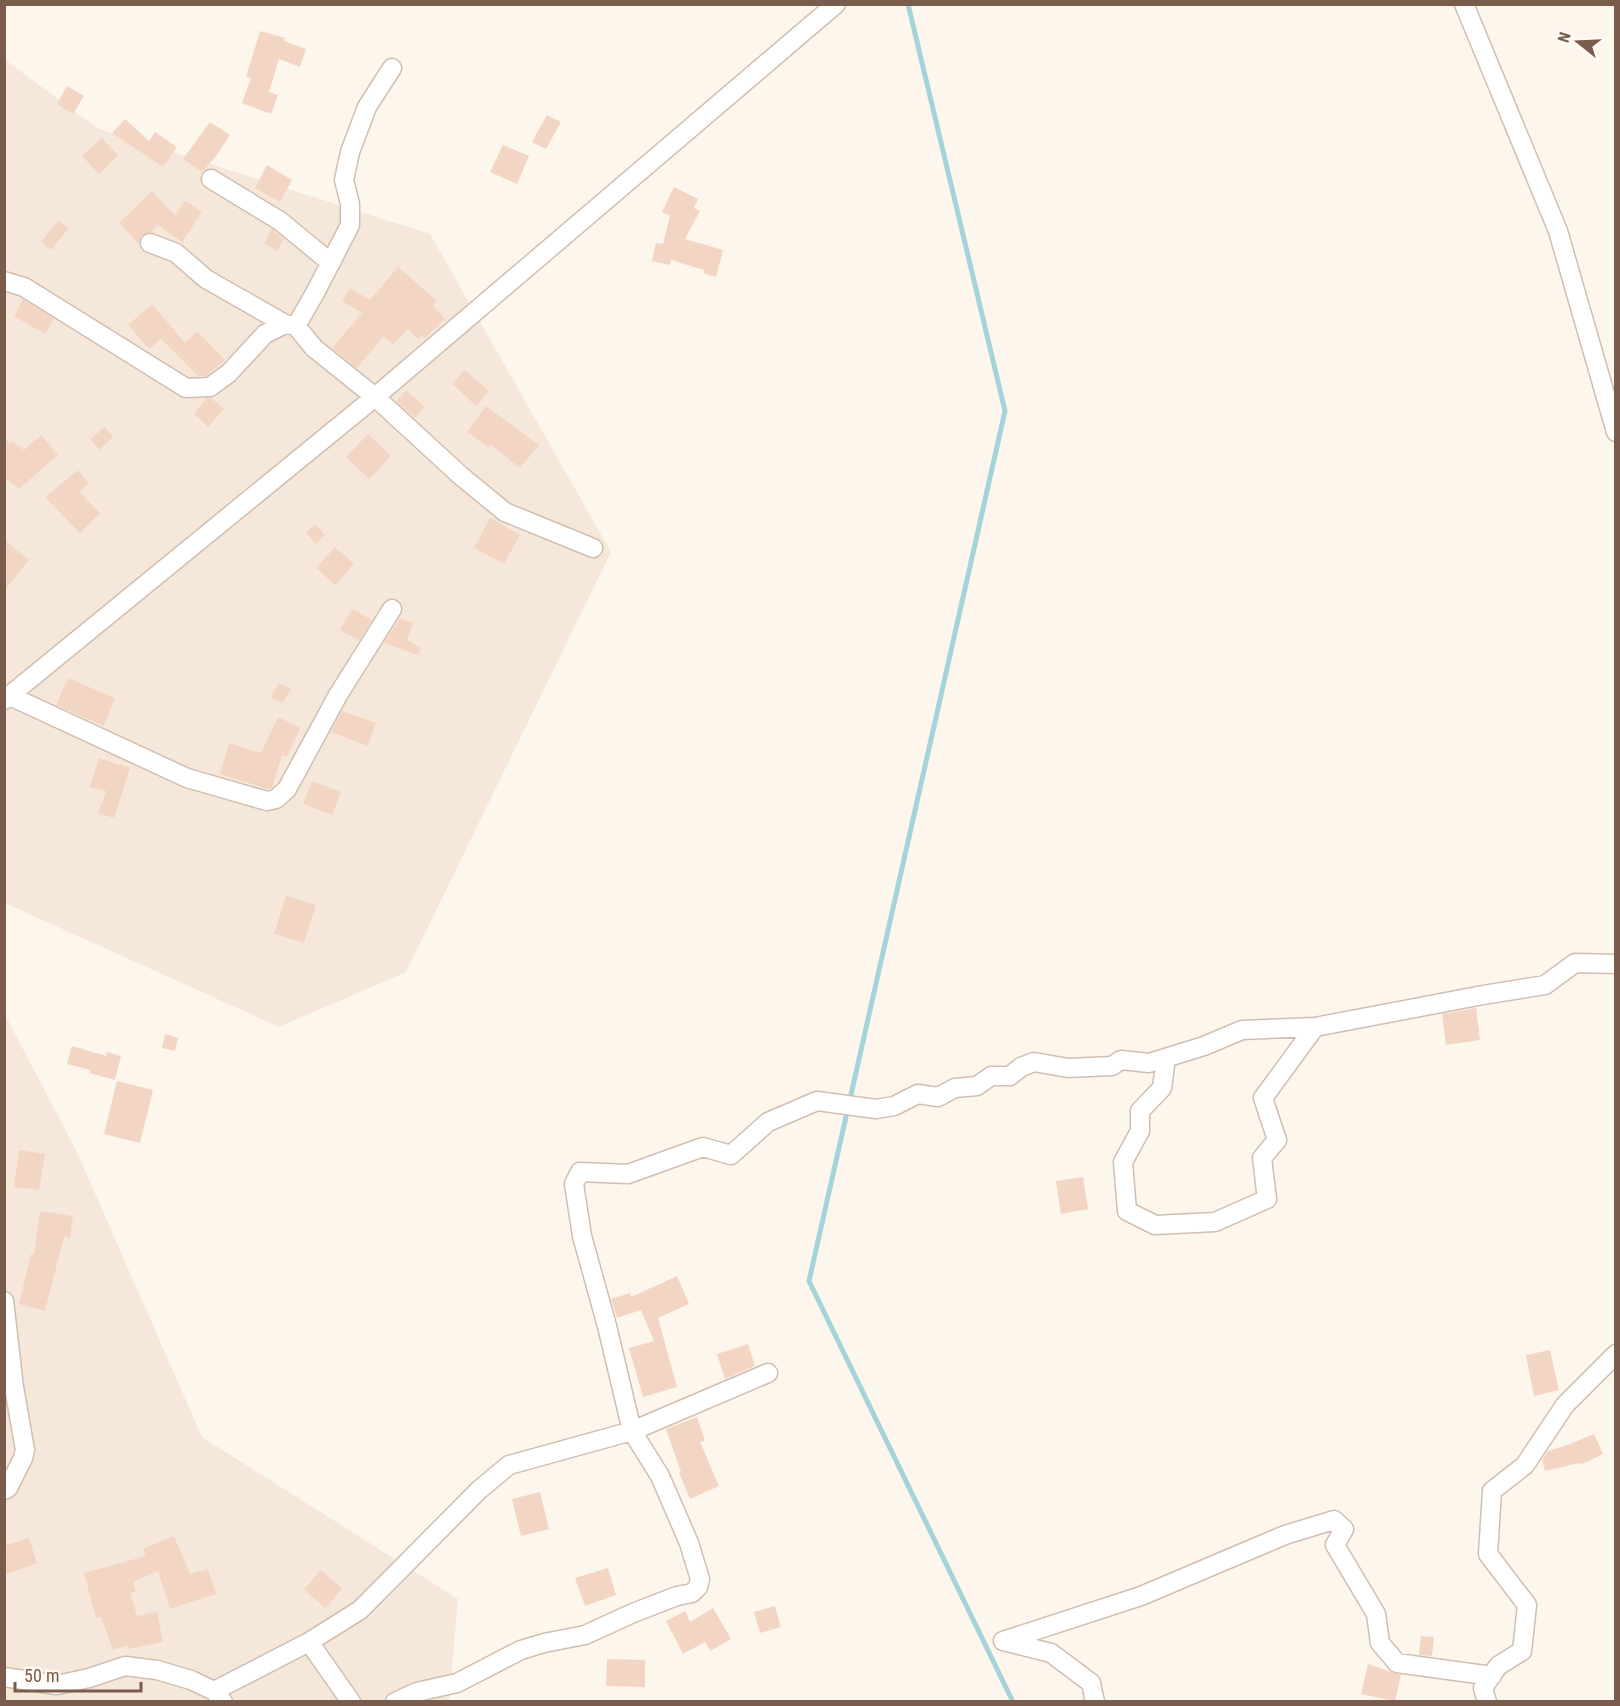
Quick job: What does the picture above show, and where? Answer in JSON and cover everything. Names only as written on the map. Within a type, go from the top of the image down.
[{"type":"street","points":[[392,609],[338,695],[287,789],[276,799],[267,801],[187,778],[7,698],[375,397],[836,4]]},
{"type":"street","points":[[1464,4],[1558,231],[1616,432]]},
{"type":"street","points":[[4,281],[24,287],[186,388],[210,387],[229,373],[265,334],[290,325],[331,263],[350,225],[350,204],[344,180],[350,152],[367,107],[392,68]]},
{"type":"street","points":[[211,178],[280,221],[331,263]]},
{"type":"street","points":[[150,243],[176,253],[206,279],[290,325],[505,512],[593,548]]},
{"type":"street","points":[[395,1701],[417,1692],[457,1683],[521,1650],[585,1635],[633,1613],[677,1596],[692,1593],[698,1587],[700,1579],[685,1533],[660,1476],[632,1431],[607,1326],[582,1236],[574,1184],[580,1172],[628,1174],[703,1147],[731,1155],[768,1122],[817,1101],[876,1109],[894,1106],[918,1094],[938,1096],[955,1088],[977,1086],[990,1076],[1010,1076],[1021,1067],[1034,1062],[1068,1068],[1112,1066],[1121,1060],[1149,1063],[1204,1046],[1242,1030],[1315,1027],[1483,995],[1545,986],[1575,963],[1616,964]]},
{"type":"street","points":[[1166,1058],[1162,1088],[1140,1112],[1140,1131],[1123,1162],[1127,1210],[1155,1225],[1215,1222],[1267,1199],[1262,1158],[1277,1140],[1263,1098],[1315,1027]]},
{"type":"street","points":[[4,1301],[14,1387],[25,1450],[8,1488],[4,1490]]},
{"type":"street","points":[[1483,1700],[1483,1688],[1498,1666],[1522,1651],[1527,1605],[1488,1554],[1492,1491],[1525,1466],[1565,1405],[1616,1354]]},
{"type":"street","points":[[4,1677],[57,1685],[89,1678],[125,1666],[157,1670],[191,1680],[218,1696],[360,1610],[479,1490],[509,1465],[632,1431],[768,1373]]},
{"type":"street","points":[[1095,1701],[1091,1683],[1051,1653],[1003,1641],[1141,1596],[1285,1535],[1334,1521],[1344,1529],[1335,1545],[1376,1614],[1380,1643],[1397,1663],[1492,1676]]},
{"type":"street","points":[[309,1642],[351,1701]]},
{"type":"shaded area","points":[[4,59],[97,128],[430,234],[611,552],[406,972],[279,1027],[5,903]]},
{"type":"shaded area","points":[[4,1013],[76,1150],[202,1437],[458,1599],[449,1701],[5,1701]]},
{"type":"building","points":[[260,31],[285,38],[284,41],[306,49],[300,67],[279,59],[269,92],[278,95],[271,114],[242,103],[251,78],[246,77]]},
{"type":"building","points":[[67,86],[84,96],[73,114],[57,104]]},
{"type":"building","points":[[547,115],[561,122],[546,149],[532,142]]},
{"type":"building","points":[[125,119],[149,141],[155,132],[177,147],[163,167],[112,133]]},
{"type":"building","points":[[210,122],[230,135],[202,172],[183,159]]},
{"type":"building","points":[[102,138],[118,155],[99,174],[82,156]]},
{"type":"building","points":[[503,145],[529,156],[517,184],[490,172]]},
{"type":"building","points":[[267,165],[292,180],[280,202],[255,188]]},
{"type":"building","points":[[674,187],[698,199],[694,208],[700,211],[685,239],[723,250],[716,277],[703,273],[704,270],[671,260],[670,265],[652,261],[656,243],[663,244],[670,216],[662,212]]},
{"type":"building","points":[[152,191],[175,215],[185,201],[202,212],[182,242],[158,225],[143,235],[138,243],[119,223]]},
{"type":"building","points":[[58,220],[69,228],[51,250],[41,242]]},
{"type":"building","points":[[272,229],[284,239],[277,251],[264,243]]},
{"type":"building","points":[[398,267],[437,301],[433,306],[445,319],[425,338],[422,335],[418,339],[408,329],[393,344],[384,336],[357,368],[332,348],[362,313],[342,301],[350,288],[370,300]]},
{"type":"building","points":[[23,299],[54,319],[45,334],[14,316]]},
{"type":"building","points":[[152,304],[185,343],[197,331],[225,360],[206,376],[198,376],[161,339],[149,349],[128,325]]},
{"type":"building","points":[[465,370],[489,391],[476,406],[452,384]]},
{"type":"building","points":[[406,390],[425,407],[415,418],[396,401]]},
{"type":"building","points":[[207,398],[211,398],[224,409],[208,427],[194,414]]},
{"type":"building","points":[[486,406],[539,445],[520,468],[490,444],[488,447],[467,432]]},
{"type":"building","points":[[105,427],[113,437],[99,450],[90,439]]},
{"type":"building","points":[[368,434],[391,456],[369,479],[346,457]]},
{"type":"building","points":[[41,435],[58,455],[19,489],[4,477],[4,439],[10,443],[12,441],[24,450]]},
{"type":"building","points":[[78,470],[89,484],[79,491],[100,513],[80,533],[45,497]]},
{"type":"building","points":[[490,518],[520,535],[504,564],[474,548]]},
{"type":"building","points":[[315,524],[325,535],[316,544],[306,533]]},
{"type":"building","points":[[4,540],[29,560],[4,591]]},
{"type":"building","points":[[335,547],[354,564],[335,585],[316,568]]},
{"type":"building","points":[[352,609],[372,620],[359,640],[340,630]]},
{"type":"building","points":[[400,618],[413,623],[407,640],[421,648],[418,655],[384,643]]},
{"type":"building","points":[[68,678],[115,698],[104,726],[56,705]]},
{"type":"building","points":[[279,683],[291,689],[283,703],[271,697]]},
{"type":"building","points":[[342,711],[376,723],[368,746],[331,732]]},
{"type":"building","points":[[278,717],[300,728],[287,757],[282,755],[272,788],[268,789],[220,774],[229,743],[261,753]]},
{"type":"building","points":[[99,758],[130,768],[114,818],[98,813],[106,791],[90,787]]},
{"type":"building","points":[[312,781],[341,792],[332,815],[303,804]]},
{"type":"building","points":[[286,896],[316,905],[304,943],[274,934]]},
{"type":"building","points":[[1476,1008],[1480,1040],[1446,1045],[1442,1014]]},
{"type":"building","points":[[165,1034],[178,1038],[175,1051],[162,1048]]},
{"type":"building","points":[[72,1046],[106,1056],[107,1052],[121,1056],[115,1080],[67,1064]]},
{"type":"building","points":[[117,1081],[153,1090],[140,1143],[104,1134]]},
{"type":"building","points":[[19,1150],[45,1154],[39,1190],[14,1187]]},
{"type":"building","points":[[1083,1177],[1088,1209],[1061,1214],[1056,1181]]},
{"type":"building","points":[[40,1211],[73,1216],[70,1238],[64,1237],[45,1311],[19,1304],[31,1254],[34,1254]]},
{"type":"building","points":[[677,1276],[689,1304],[658,1318],[677,1387],[643,1397],[629,1348],[654,1341],[641,1310],[617,1318],[611,1299],[630,1293],[631,1297]]},
{"type":"building","points":[[748,1344],[755,1366],[725,1379],[717,1354]]},
{"type":"building","points":[[1550,1350],[1559,1390],[1534,1396],[1526,1355]]},
{"type":"building","points":[[697,1417],[705,1441],[700,1442],[719,1486],[690,1499],[679,1473],[681,1472],[666,1429]]},
{"type":"building","points":[[1594,1434],[1603,1454],[1580,1465],[1579,1463],[1545,1471],[1542,1460],[1548,1451]]},
{"type":"building","points":[[540,1492],[549,1529],[521,1536],[512,1499]]},
{"type":"building","points":[[174,1536],[190,1574],[208,1569],[216,1594],[170,1609],[158,1571],[133,1582],[136,1591],[130,1593],[137,1616],[157,1612],[163,1642],[128,1649],[128,1645],[113,1650],[101,1617],[96,1618],[84,1573],[146,1556],[143,1549]]},
{"type":"building","points":[[29,1538],[37,1563],[4,1575],[4,1546]]},
{"type":"building","points":[[608,1568],[616,1595],[585,1606],[575,1578]]},
{"type":"building","points":[[321,1570],[342,1589],[325,1608],[304,1589]]},
{"type":"building","points":[[775,1606],[781,1627],[760,1633],[754,1612]]},
{"type":"building","points":[[713,1608],[731,1639],[710,1651],[705,1642],[683,1654],[666,1621],[685,1611],[690,1622]]},
{"type":"building","points":[[1421,1636],[1434,1637],[1432,1656],[1419,1655]]},
{"type":"building","points":[[607,1659],[645,1660],[645,1687],[606,1686]]},
{"type":"building","points":[[1368,1664],[1401,1675],[1395,1701],[1361,1694]]},
{"type":"waterway","points":[[908,4],[1005,411],[809,1281],[1013,1702]]}]
